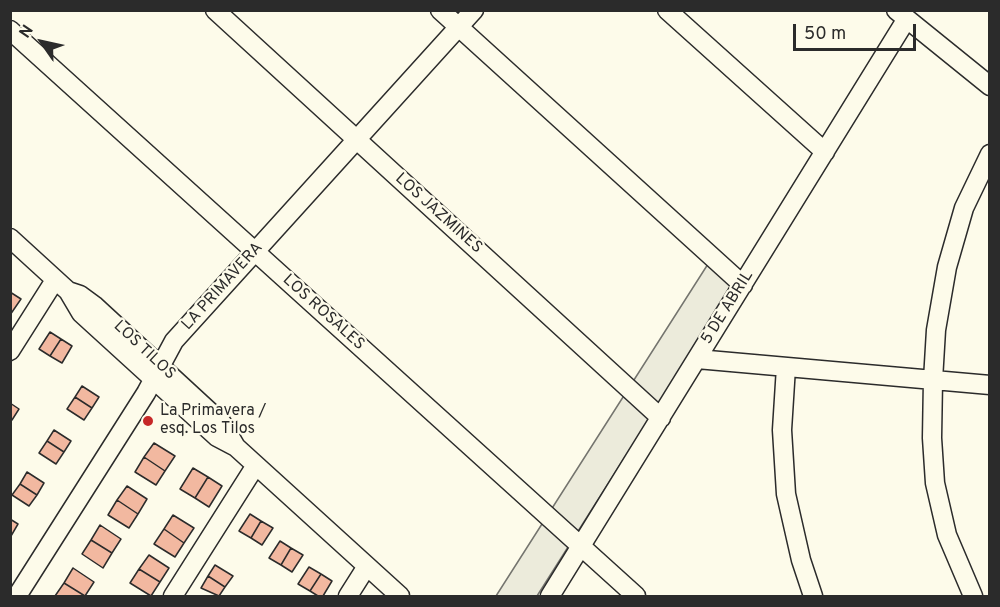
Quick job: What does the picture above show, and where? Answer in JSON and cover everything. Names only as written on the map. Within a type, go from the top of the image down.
[{"type":"street","name":"LOS JAZMINES","points":[[215,10],[661,417]]},
{"type":"street","points":[[440,10],[743,285]]},
{"type":"street","name":"LA PRIMAVERA","points":[[17,597],[174,341],[474,10]]},
{"type":"street","points":[[667,10],[825,152]]},
{"type":"street","points":[[901,15],[990,86]]},
{"type":"street","name":"5 DE ABRIL","points":[[550,597],[825,152],[901,15]]},
{"type":"street","name":"LOS ROSALES","points":[[10,30],[636,597]]},
{"type":"street","points":[[973,597],[947,535],[935,483],[932,438],[933,380],[940,305],[947,267],[964,208],[990,154]]},
{"type":"street","name":"LOS TILOS","points":[[10,238],[62,286],[81,314],[156,372],[217,437],[236,447],[400,597]]},
{"type":"street","points":[[10,351],[62,286]]},
{"type":"street","points":[[697,359],[990,385]]},
{"type":"street","points":[[786,367],[782,430],[786,494],[801,560],[813,597]]},
{"type":"street","points":[[174,597],[256,465]]},
{"type":"street","points":[[348,597],[367,566]]},
{"type":"shaded area","points":[[708,264],[734,285],[537,596],[496,596]]},
{"type":"building","points":[[10,292],[21,299],[10,315]]},
{"type":"building","points":[[50,332],[61,339],[50,356],[39,349]]},
{"type":"building","points":[[61,339],[72,346],[62,363],[50,356]]},
{"type":"building","points":[[82,386],[99,397],[92,408],[75,397]]},
{"type":"building","points":[[75,397],[92,408],[84,420],[67,409]]},
{"type":"building","points":[[10,403],[19,409],[12,420],[10,420]]},
{"type":"building","points":[[54,430],[71,441],[64,452],[47,441]]},
{"type":"building","points":[[47,441],[64,452],[56,464],[39,453]]},
{"type":"building","points":[[154,443],[175,456],[165,471],[144,457]]},
{"type":"building","points":[[144,457],[165,471],[156,485],[135,472]]},
{"type":"building","points":[[193,468],[208,477],[195,498],[180,489]]},
{"type":"building","points":[[27,472],[44,483],[37,495],[20,484]]},
{"type":"building","points":[[208,477],[222,486],[209,507],[195,498]]},
{"type":"building","points":[[20,484],[37,495],[29,506],[12,495]]},
{"type":"building","points":[[127,486],[147,499],[138,514],[117,500]]},
{"type":"building","points":[[117,500],[138,514],[129,528],[108,515]]},
{"type":"building","points":[[250,514],[261,521],[251,538],[239,531]]},
{"type":"building","points":[[173,515],[194,528],[184,543],[164,529]]},
{"type":"building","points":[[10,519],[18,524],[11,536],[10,536]]},
{"type":"building","points":[[261,521],[273,528],[262,545],[251,538]]},
{"type":"building","points":[[100,525],[121,539],[112,553],[91,540]]},
{"type":"building","points":[[164,529],[184,543],[175,557],[154,544]]},
{"type":"building","points":[[91,540],[112,553],[103,568],[82,554]]},
{"type":"building","points":[[280,541],[291,548],[281,565],[269,558]]},
{"type":"building","points":[[291,548],[303,555],[292,572],[281,565]]},
{"type":"building","points":[[149,555],[169,568],[160,582],[139,569]]},
{"type":"building","points":[[215,565],[233,576],[225,587],[208,576]]},
{"type":"building","points":[[309,567],[321,574],[310,591],[298,584]]},
{"type":"building","points":[[73,568],[94,582],[85,596],[64,583]]},
{"type":"building","points":[[139,569],[160,582],[151,596],[130,583]]},
{"type":"building","points":[[321,574],[332,581],[323,596],[318,596],[310,591]]},
{"type":"building","points":[[208,576],[225,587],[219,596],[201,588]]},
{"type":"building","points":[[64,583],[85,596],[55,596]]},
{"type":"place","name":"La Primavera / esq. Los Tilos","points":[[148,421]]}]
